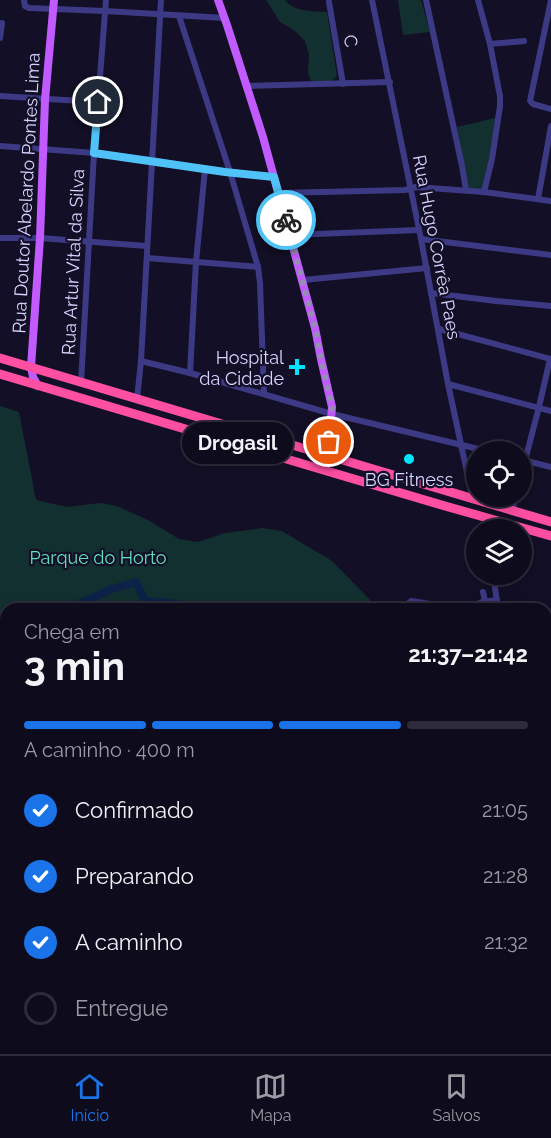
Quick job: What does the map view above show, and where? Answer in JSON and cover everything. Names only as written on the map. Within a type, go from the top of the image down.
[{"type":"highway","points":[[0,358],[466,498]]},
{"type":"highway","points":[[0,374],[551,536]]},
{"type":"highway","points":[[498,507],[551,522]]},
{"type":"main road","points":[[218,0],[279,193],[315,328],[332,407],[328,456]]},
{"type":"main road","name":"Rua Doutor Abelardo Pontes Lima","points":[[38,386],[31,367],[40,238],[45,100],[53,4]]},
{"type":"street","points":[[24,0],[25,6],[29,8],[53,4],[105,11],[225,18]]},
{"type":"street","name":"Rua Artur Vital da Silva","points":[[81,382],[94,153],[106,0]]},
{"type":"street","points":[[137,399],[161,0]]},
{"type":"street","name":"Rua Hugo Corrêa Paes","points":[[372,0],[466,467]]},
{"type":"street","points":[[426,0],[466,190]]},
{"type":"street","points":[[478,0],[490,44],[500,106],[492,159],[484,192]]},
{"type":"street","points":[[550,0],[530,101],[531,104],[551,109]]},
{"type":"street","name":"C","points":[[329,2],[343,84]]},
{"type":"street","points":[[179,16],[230,172],[258,267],[264,394]]},
{"type":"street","points":[[0,38],[2,22]]},
{"type":"street","points":[[490,44],[524,41]]},
{"type":"street","points":[[247,86],[390,82]]},
{"type":"street","points":[[0,96],[98,102]]},
{"type":"street","points":[[538,199],[551,126]]},
{"type":"street","points":[[0,146],[94,153],[274,177]]},
{"type":"street","points":[[190,373],[196,262],[205,169]]},
{"type":"street","points":[[279,193],[405,190],[416,187],[466,190],[551,201]]},
{"type":"street","points":[[290,235],[419,230]]},
{"type":"street","points":[[0,238],[40,238],[147,246]]},
{"type":"street","points":[[421,239],[551,255]]},
{"type":"street","points":[[147,258],[258,267]]},
{"type":"street","points":[[303,280],[427,268]]},
{"type":"street","points":[[431,293],[551,306]]},
{"type":"street","points":[[439,329],[550,359],[529,441]]},
{"type":"street","points":[[141,361],[332,414],[466,445]]},
{"type":"street","points":[[448,384],[551,411]]},
{"type":"street","points":[[532,462],[551,467]]},
{"type":"street","points":[[512,511],[513,507]]},
{"type":"street","points":[[494,585],[497,603]]},
{"type":"street","points":[[483,592],[486,603]]},
{"type":"street","points":[[491,603],[497,600]]},
{"type":"green space","points":[[266,0],[285,0],[299,9],[327,12],[337,76],[329,83],[311,81],[308,73],[309,55],[305,41],[294,30],[280,22]]},
{"type":"green space","points":[[398,0],[421,0],[430,32],[403,35]]},
{"type":"green space","points":[[495,118],[488,186],[484,193],[469,191],[457,127]]},
{"type":"green space","name":"Parque do Horto","points":[[0,406],[19,412],[36,500],[67,507],[100,503],[117,506],[148,520],[179,539],[198,542],[225,533],[263,528],[282,531],[332,561],[373,603],[0,603]]},
{"type":"waterway","points":[[81,603],[112,589],[136,582],[145,601],[167,603]]},
{"type":"way so far","points":[[286,220],[315,328],[332,407],[329,442]]},
{"type":"place","name":"Hospital da Cidade","points":[[297,367]]},
{"type":"place","name":"Drogasil","points":[[329,442]]},
{"type":"place","name":"BG Fitness","points":[[409,459]]},
{"type":"route","points":[[98,102],[94,153],[274,177],[286,220]]}]
